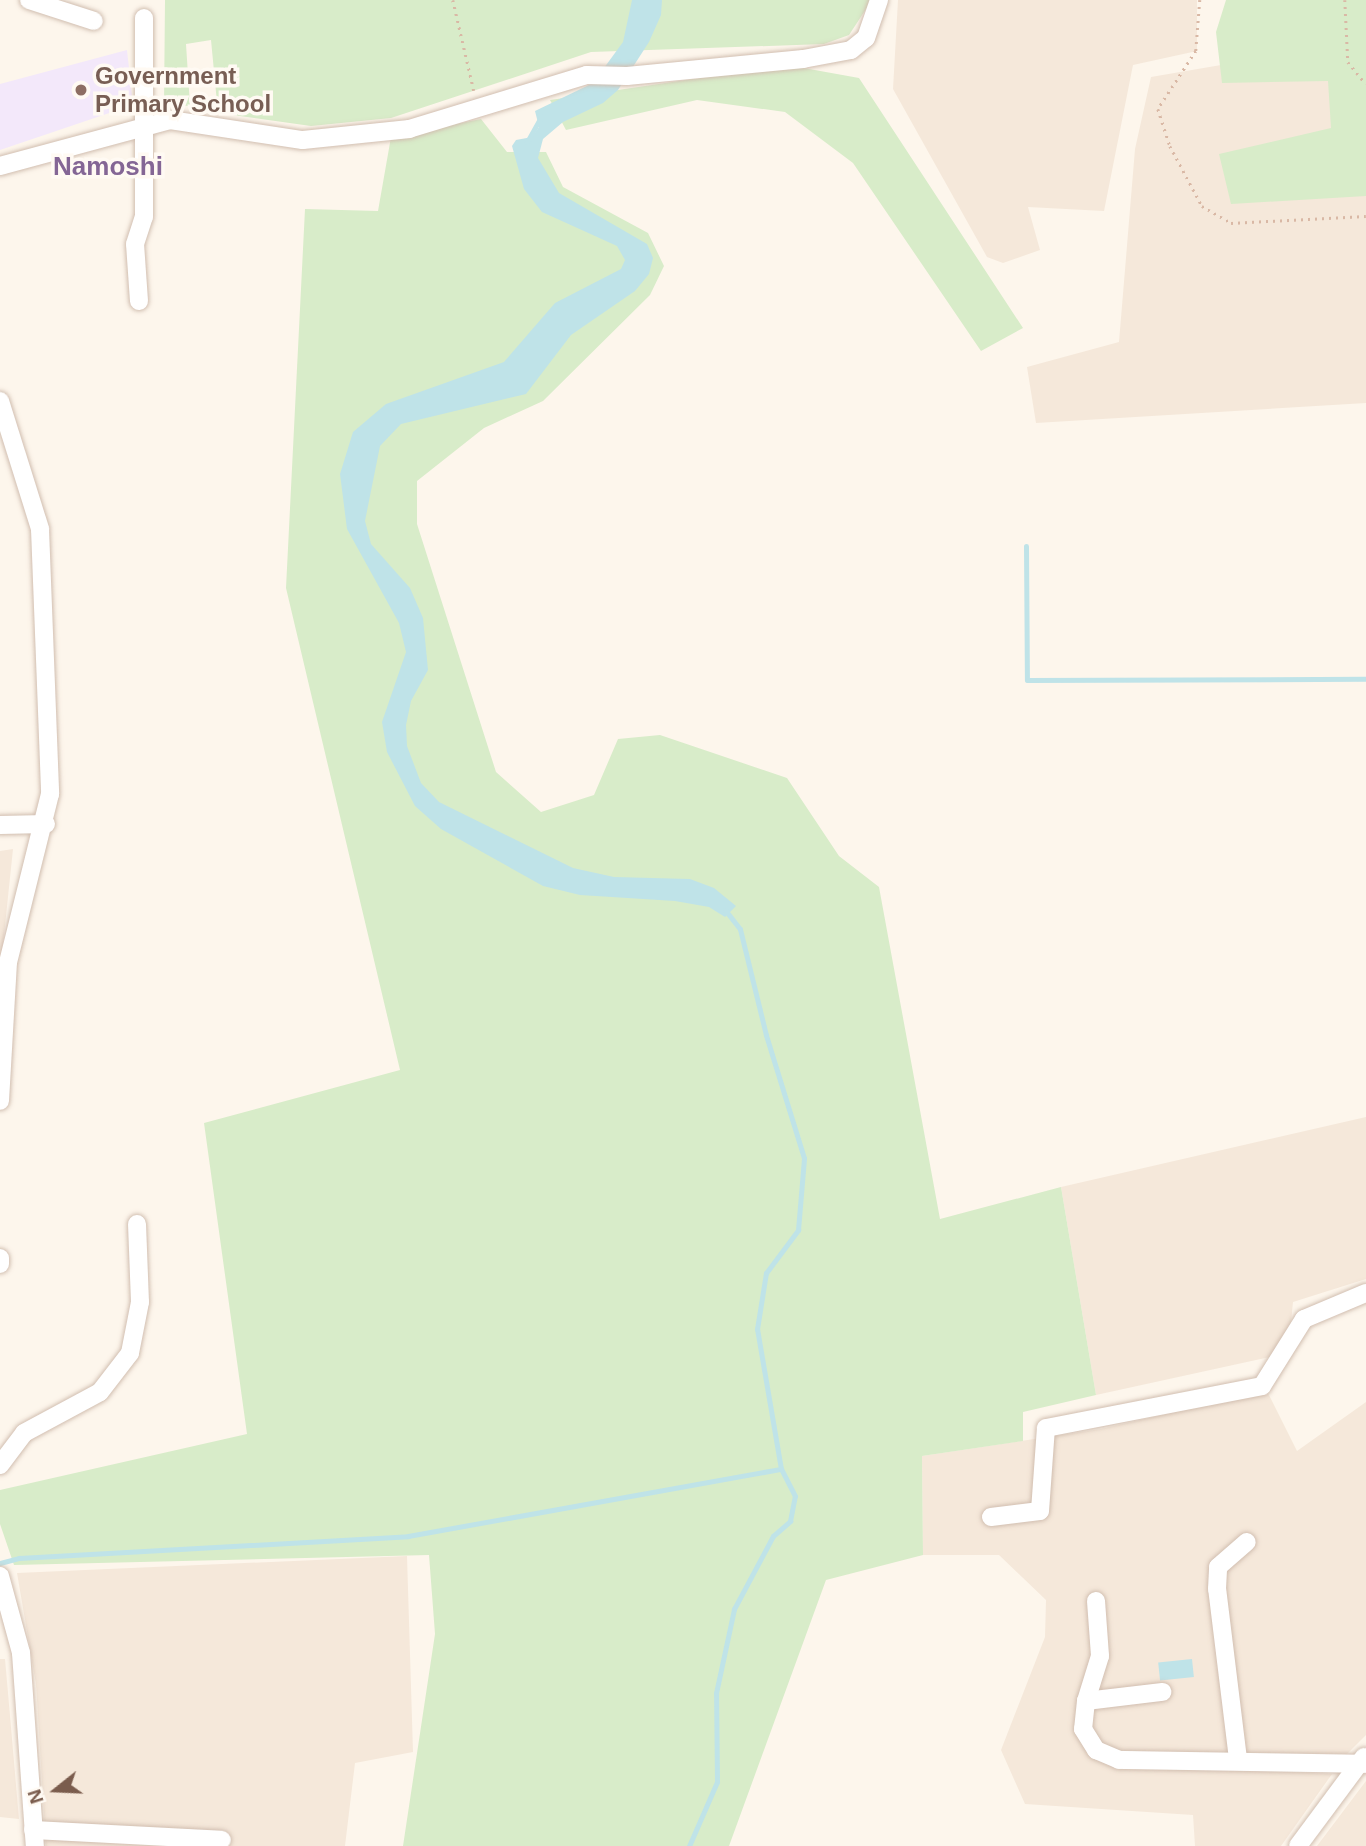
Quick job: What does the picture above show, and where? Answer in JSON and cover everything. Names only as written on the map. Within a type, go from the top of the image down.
[{"type":"street","points":[[29,0],[94,21]]},
{"type":"street","points":[[0,166],[170,120],[303,140],[409,129],[587,75],[626,76],[803,59],[851,50],[866,38],[879,0]]},
{"type":"street","points":[[139,302],[135,244],[144,217],[144,18]]},
{"type":"street","points":[[0,401],[41,542],[50,781],[46,824],[8,962],[0,1101]]},
{"type":"street","points":[[0,825],[46,824]]},
{"type":"street","points":[[0,1465],[24,1433],[100,1392],[130,1353],[140,1302],[137,1224]]},
{"type":"street","points":[[0,1258],[0,1264]]},
{"type":"street","points":[[991,1517],[1040,1511],[1046,1428],[1262,1385],[1304,1318],[1366,1293]]},
{"type":"street","points":[[1238,1759],[1217,1589],[1218,1567],[1247,1542]]},
{"type":"street","points":[[0,1577],[8,1597],[24,1679],[34,1838],[222,1840]]},
{"type":"street","points":[[1096,1601],[1100,1656],[1086,1701],[1083,1729],[1096,1750],[1119,1760],[1363,1761]]},
{"type":"street","points":[[1086,1701],[1162,1692]]},
{"type":"street","points":[[1298,1846],[1363,1761]]},
{"type":"path","points":[[453,0],[478,108]]},
{"type":"path","points":[[1200,0],[1196,51],[1158,109],[1170,146],[1202,206],[1231,223],[1366,216]]},
{"type":"path","points":[[1345,0],[1348,62],[1366,85]]},
{"type":"shaded area","points":[[898,0],[1197,0],[1197,51],[1133,65],[1104,211],[1028,207],[1040,250],[1003,263],[987,257],[893,89]]},
{"type":"shaded area","points":[[1366,40],[1366,403],[1036,423],[1027,367],[1119,342],[1135,149],[1151,77]]},
{"type":"shaded area","name":"Government Primary School","points":[[127,50],[133,105],[0,150],[0,84]]},
{"type":"shaded area","points":[[13,849],[0,973],[0,851]]},
{"type":"shaded area","points":[[1366,1117],[1366,1279],[1293,1302],[1288,1353],[1096,1395],[1061,1187]]},
{"type":"shaded area","points":[[1267,1391],[1297,1451],[1366,1402],[1366,1735],[1347,1754],[1189,1752],[1191,1768],[1332,1774],[1281,1846],[1195,1846],[1193,1815],[1025,1804],[1001,1750],[1045,1637],[1046,1600],[999,1555],[923,1555],[922,1456],[1101,1429]]},
{"type":"shaded area","points":[[407,1556],[413,1752],[355,1763],[345,1846],[46,1846],[36,1684],[17,1573]]},
{"type":"shaded area","points":[[0,1659],[5,1659],[19,1819],[0,1817]]},
{"type":"shaded area","points":[[1366,1781],[1366,1846],[1317,1846]]},
{"type":"green space","points":[[165,0],[872,0],[849,35],[824,44],[591,52],[391,118],[311,126],[218,113],[211,40],[186,44],[190,106],[164,105]]},
{"type":"green space","points":[[1226,0],[1366,0],[1366,196],[1231,204],[1219,154],[1331,128],[1328,81],[1222,83],[1216,32]]},
{"type":"green space","points":[[787,65],[859,78],[1023,328],[981,351],[853,163],[785,112],[697,100],[566,130],[550,100]]},
{"type":"green space","points":[[481,119],[507,152],[546,152],[563,187],[648,233],[664,266],[650,295],[543,401],[484,428],[417,481],[417,524],[496,772],[541,812],[594,795],[618,739],[660,735],[787,778],[839,856],[879,887],[940,1219],[1061,1187],[1096,1395],[1023,1412],[1023,1441],[922,1456],[923,1555],[826,1580],[729,1846],[403,1846],[435,1634],[429,1555],[14,1565],[0,1524],[0,1490],[247,1434],[204,1123],[400,1070],[286,588],[305,209],[378,211],[391,137]]},
{"type":"water","points":[[632,0],[662,0],[661,15],[649,42],[618,90],[603,103],[563,122],[543,139],[538,158],[559,193],[647,244],[653,258],[649,274],[635,291],[571,335],[526,394],[401,424],[380,446],[365,521],[371,544],[410,588],[423,618],[428,670],[411,701],[406,725],[407,746],[421,783],[439,802],[573,868],[614,877],[690,879],[714,888],[736,906],[725,917],[709,907],[675,901],[580,895],[543,886],[441,829],[415,806],[387,752],[382,722],[406,652],[399,623],[347,529],[340,474],[353,432],[386,404],[504,362],[555,303],[621,269],[625,260],[617,246],[542,212],[524,189],[512,146],[516,140],[532,137],[539,127],[535,111],[593,83],[623,42]]},
{"type":"water","points":[[1192,1659],[1194,1677],[1160,1680],[1158,1663]]},
{"type":"waterway","points":[[527,142],[541,117]]},
{"type":"waterway","points":[[1026,546],[1027,680],[1366,679]]},
{"type":"waterway","points":[[689,1846],[717,1782],[716,1693],[734,1609],[773,1536],[790,1521],[795,1496],[781,1469],[757,1329],[766,1273],[798,1230],[804,1158],[766,1035],[740,929],[725,910]]},
{"type":"waterway","points":[[0,1563],[19,1558],[408,1536],[781,1469]]},
{"type":"place","name":"Government Primary School","points":[[81,90]]},
{"type":"district","name":"Namoshi","points":[[108,167]]}]
